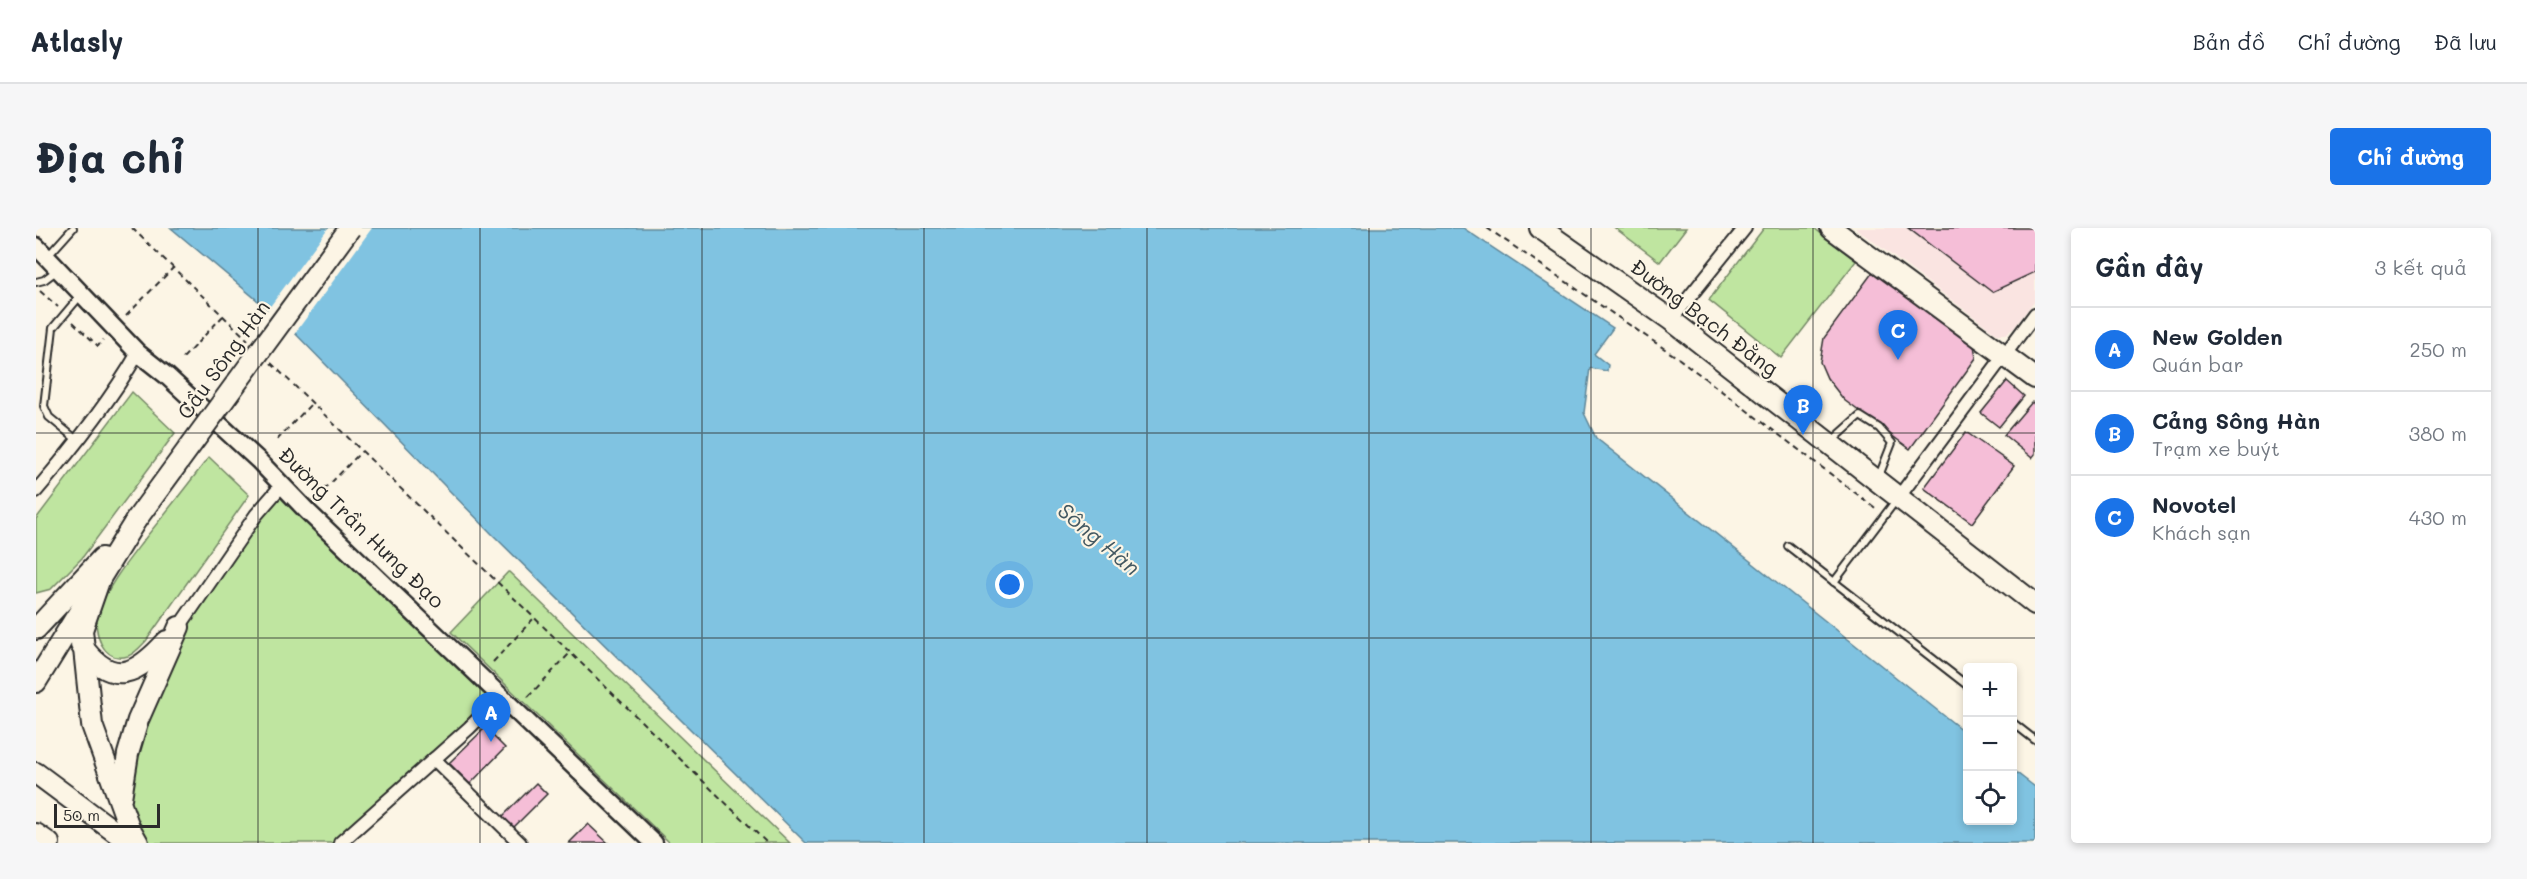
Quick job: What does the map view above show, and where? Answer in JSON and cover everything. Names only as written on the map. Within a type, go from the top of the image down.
[{"type":"main road","name":"Cầu Sông Hàn","points":[[36,628],[90,579],[136,520],[350,228]]},
{"type":"main road","name":"Đường Bạch Đằng","points":[[1540,228],[1671,320],[2035,604]]},
{"type":"main road","points":[[1831,228],[2035,378]]},
{"type":"main road","name":"Đường Trần Hưng Đạo","points":[[46,258],[138,353],[175,384],[282,485],[654,843]]},
{"type":"main road","name":"Cầu Sông Hàn","points":[[36,682],[90,579]]},
{"type":"main road","points":[[36,606],[52,602],[90,579]]},
{"type":"main road","points":[[90,579],[81,645],[92,725],[129,827],[138,843]]},
{"type":"main road","points":[[81,645],[98,664],[109,670],[121,672],[133,670],[144,665],[179,627]]},
{"type":"main road","points":[[120,801],[128,754],[138,720],[179,627]]},
{"type":"main road","points":[[36,773],[130,843]]},
{"type":"main road","points":[[36,834],[49,843]]},
{"type":"street","points":[[1671,320],[1745,228]]},
{"type":"street","points":[[1898,498],[2035,314]]},
{"type":"street","points":[[36,491],[79,442],[120,385],[138,353]]},
{"type":"street","points":[[179,627],[256,515],[282,485]]},
{"type":"street","points":[[339,843],[469,728],[501,696]]},
{"type":"street","points":[[434,759],[520,843]]},
{"type":"lane","points":[[36,282],[44,280],[46,258],[73,228]]},
{"type":"lane","points":[[79,442],[49,417],[44,406],[53,328],[80,295]]},
{"type":"lane","points":[[1829,443],[1860,417],[1879,428],[1892,443],[1877,481]]},
{"type":"lane","points":[[1834,582],[1898,498]]},
{"type":"lane","points":[[1788,546],[1963,682]]},
{"type":"lane","points":[[2017,725],[2035,740]]},
{"type":"path","points":[[132,228],[247,340]]},
{"type":"path","points":[[1487,228],[1678,358],[1885,516]]},
{"type":"path","points":[[183,358],[223,316]]},
{"type":"path","points":[[264,356],[766,843]]},
{"type":"path","points":[[277,440],[313,403]]},
{"type":"path","points":[[324,490],[362,451]]},
{"type":"path","points":[[493,662],[535,618]]},
{"type":"path","points":[[528,697],[570,653]]},
{"type":"shaded area","points":[[1855,228],[2035,228],[2035,300],[2014,328],[2006,334],[1997,334]]},
{"type":"green space","points":[[1615,228],[1686,228],[1660,262]]},
{"type":"green space","points":[[1764,228],[1814,228],[1856,261],[1781,358],[1709,300]]},
{"type":"green space","points":[[132,392],[175,433],[82,558],[51,589],[36,593],[36,519]]},
{"type":"green space","points":[[209,457],[249,495],[146,641],[136,652],[128,656],[112,655],[106,651],[98,637],[97,620],[102,602],[126,563]]},
{"type":"green space","points":[[282,485],[501,696],[338,843],[141,843],[121,801],[179,627]]},
{"type":"green space","points":[[508,572],[790,843],[670,843],[451,632]]},
{"type":"water","name":"Sông Hàn","points":[[171,228],[1463,228],[1613,328],[1594,354],[1608,365],[1607,371],[1590,368],[1584,413],[1596,438],[1963,731],[1963,825],[2017,825],[2017,773],[2035,787],[2035,843],[806,843],[492,534],[288,326]]},
{"type":"pier","points":[[328,228],[372,228],[293,336],[266,312]]},
{"type":"building","points":[[1908,228],[2035,228],[2035,272],[1992,292]]},
{"type":"building","points":[[1875,269],[1974,345],[1976,358],[1910,449],[1844,400],[1827,378],[1820,362],[1824,338]]},
{"type":"building","points":[[2007,381],[2024,396],[1999,427],[1981,413]]},
{"type":"building","points":[[2032,402],[2035,405],[2035,454],[2032,458],[2004,435]]},
{"type":"building","points":[[1966,432],[2014,466],[1972,523],[1924,488]]},
{"type":"building","points":[[485,728],[505,748],[470,784],[449,763]]},
{"type":"building","points":[[536,783],[547,794],[512,829],[501,818]]},
{"type":"building","points":[[588,824],[608,843],[569,843]]},
{"type":"place","name":"Novotel","points":[[1898,360]]},
{"type":"place","name":"Cảng Sông Hàn","points":[[1803,435]]},
{"type":"place","name":"New Golden","points":[[491,742]]}]
